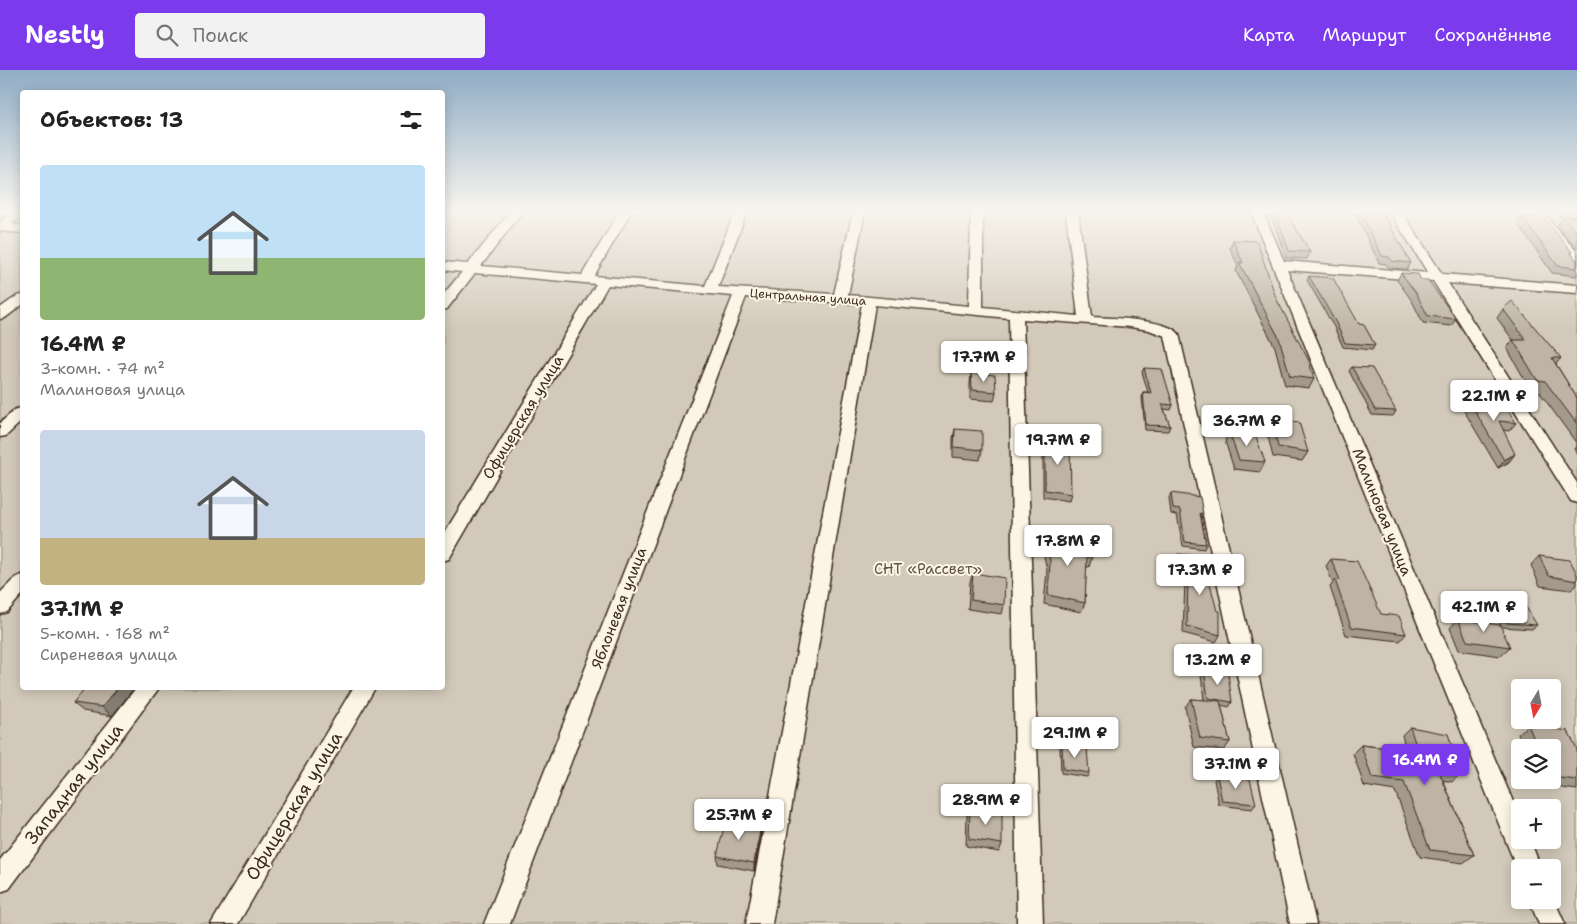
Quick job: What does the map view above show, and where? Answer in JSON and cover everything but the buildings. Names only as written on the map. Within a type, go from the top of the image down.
[{"type":"street","points":[[445,302],[485,252]]},
{"type":"street","points":[[586,279],[602,252]]},
{"type":"street","points":[[710,289],[725,252]]},
{"type":"street","points":[[840,298],[850,252]]},
{"type":"street","points":[[976,311],[977,252]]},
{"type":"street","points":[[1077,252],[1086,321]]},
{"type":"street","name":"Малиновая улица","points":[[1274,252],[1525,859]]},
{"type":"street","points":[[1422,252],[1577,497]]},
{"type":"street","points":[[1279,264],[1577,289]]},
{"type":"street","name":"Центральная улица","points":[[445,266],[741,293],[840,298],[1016,314],[1150,327],[1162,329],[1172,334],[1303,924]]},
{"type":"street","name":"Офицерская улица","points":[[445,549],[604,280]]},
{"type":"street","name":"Яблоневая улица","points":[[497,924],[741,293]]},
{"type":"street","points":[[0,315],[20,300]]},
{"type":"street","points":[[759,924],[870,302]]},
{"type":"street","points":[[1016,314],[1030,924]]},
{"type":"street","points":[[0,432],[20,415]]},
{"type":"street","points":[[0,606],[20,585]]},
{"type":"street","name":"Западная улица","points":[[0,880],[146,690]]},
{"type":"street","name":"Офицерская улица","points":[[224,924],[363,690]]},
{"type":"street","points":[[1546,909],[1552,924]]},
{"type":"green space","name":"СНТ «Рассвет»","points":[[0,252],[20,252],[20,690],[445,690],[445,252],[1577,252],[1577,924],[0,924]]}]
